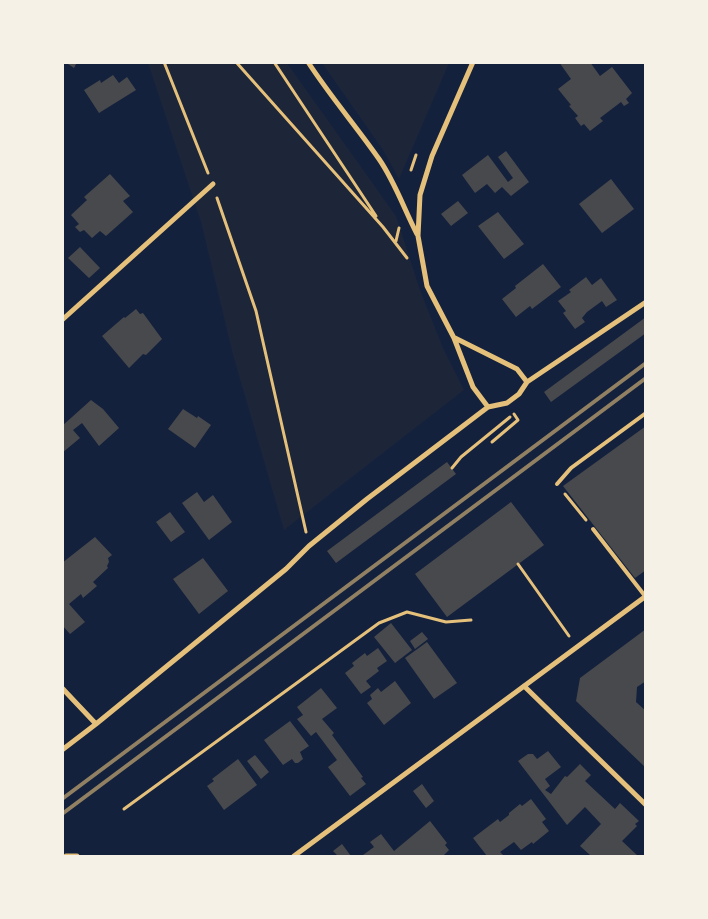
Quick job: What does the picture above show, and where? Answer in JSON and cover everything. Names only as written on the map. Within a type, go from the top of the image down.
[{"type":"street","points":[[308,62],[319,80],[379,159],[398,192],[418,236]]},
{"type":"street","points":[[474,62],[432,156],[420,195],[418,236],[427,286],[454,338],[473,386],[488,407]]},
{"type":"street","points":[[62,320],[213,184]]},
{"type":"street","points":[[62,750],[286,570],[310,546],[367,499],[488,407],[507,402],[519,394],[527,382],[646,302]]},
{"type":"street","points":[[454,338],[517,369],[527,382]]},
{"type":"street","points":[[294,856],[645,596]]},
{"type":"street","points":[[524,686],[646,805]]},
{"type":"street","points":[[62,688],[96,724]]},
{"type":"street","points":[[67,856],[77,856]]},
{"type":"lane","points":[[557,484],[571,468],[646,413]]},
{"type":"lane","points":[[593,529],[645,596]]},
{"type":"path","points":[[164,62],[213,184],[256,311],[310,546]]},
{"type":"path","points":[[236,62],[383,227]]},
{"type":"path","points":[[274,62],[383,227],[411,264]]},
{"type":"path","points":[[452,468],[461,457],[514,414]]},
{"type":"path","points":[[492,442],[518,420]]},
{"type":"path","points":[[458,453],[461,457]]},
{"type":"path","points":[[557,484],[593,529]]},
{"type":"path","points":[[518,564],[576,647]]},
{"type":"path","points":[[124,809],[379,623],[407,612],[446,622],[471,620]]},
{"type":"shaded area","points":[[148,63],[287,63],[396,216],[420,290],[443,348],[464,390],[284,530],[233,355],[201,222]]},
{"type":"shaded area","points":[[322,63],[449,63],[399,179],[383,150]]},
{"type":"building","points":[[65,62],[77,62],[74,68]]},
{"type":"building","points":[[559,62],[590,62],[600,76],[612,67],[632,93],[626,99],[629,103],[624,106],[621,102],[600,118],[603,121],[590,131],[584,124],[581,126],[575,118],[578,116],[558,89],[571,79]]},
{"type":"building","points":[[113,75],[119,83],[127,77],[136,90],[99,113],[84,90],[100,80],[101,83]]},
{"type":"building","points":[[506,151],[529,182],[511,196],[502,187],[495,193],[487,184],[475,193],[462,175],[488,155],[508,182],[513,178],[498,157]]},
{"type":"building","points":[[110,174],[130,196],[123,201],[133,212],[106,236],[100,231],[92,238],[84,230],[80,232],[75,227],[79,224],[71,215],[87,200],[84,197]]},
{"type":"building","points":[[611,179],[634,209],[602,233],[579,204]]},
{"type":"building","points":[[458,201],[468,213],[451,226],[441,214]]},
{"type":"building","points":[[498,212],[524,244],[504,259],[478,226]]},
{"type":"building","points":[[80,247],[100,268],[89,278],[68,258]]},
{"type":"building","points":[[543,264],[561,287],[532,309],[530,306],[516,317],[502,299]]},
{"type":"building","points":[[586,277],[592,285],[601,278],[617,300],[606,307],[602,301],[587,312],[582,318],[585,322],[575,329],[563,313],[566,311],[558,301],[571,292],[569,290]]},
{"type":"building","points":[[136,309],[140,314],[143,313],[162,339],[129,368],[102,336]]},
{"type":"building","points":[[646,317],[646,333],[551,402],[544,392]]},
{"type":"building","points":[[91,400],[103,409],[119,428],[99,446],[82,423],[73,430],[80,438],[62,453],[62,426]]},
{"type":"building","points":[[183,409],[211,425],[195,448],[168,429]]},
{"type":"building","points":[[646,426],[646,570],[635,578],[563,486]]},
{"type":"building","points":[[447,462],[456,474],[336,563],[327,551]]},
{"type":"building","points":[[197,492],[204,502],[213,495],[232,522],[209,540],[182,503]]},
{"type":"building","points":[[511,502],[544,545],[447,617],[415,574]]},
{"type":"building","points":[[170,512],[185,532],[171,542],[156,522]]},
{"type":"building","points":[[95,537],[112,555],[108,558],[108,568],[93,582],[97,586],[83,598],[81,594],[69,604],[85,622],[70,634],[62,625],[62,563]]},
{"type":"building","points":[[203,558],[228,591],[199,614],[173,579]]},
{"type":"building","points":[[391,623],[412,650],[395,663],[374,637]]},
{"type":"building","points":[[646,629],[646,681],[637,687],[636,702],[646,711],[646,768],[576,701],[580,678]]},
{"type":"building","points":[[422,632],[428,639],[415,649],[410,641]]},
{"type":"building","points":[[427,642],[457,683],[434,699],[405,658]]},
{"type":"building","points":[[378,648],[387,661],[377,668],[379,671],[366,681],[371,687],[361,694],[345,673],[354,666],[352,663],[365,653],[367,656]]},
{"type":"building","points":[[395,681],[411,703],[384,725],[367,703],[372,699],[370,695],[378,688],[381,692]]},
{"type":"building","points":[[321,688],[337,708],[322,719],[334,733],[332,735],[363,777],[361,778],[366,784],[350,796],[328,767],[337,760],[316,732],[311,736],[297,719],[303,715],[297,707]]},
{"type":"building","points":[[290,721],[309,746],[300,752],[303,759],[298,763],[295,763],[292,759],[283,765],[264,740]]},
{"type":"building","points":[[548,751],[561,767],[545,779],[550,786],[545,790],[551,794],[565,776],[567,777],[580,764],[591,775],[585,781],[615,809],[620,803],[639,821],[635,824],[637,826],[622,841],[638,856],[588,856],[590,855],[580,846],[601,824],[585,807],[567,825],[518,761],[528,754],[533,754],[537,759]]},
{"type":"building","points":[[255,755],[269,772],[261,779],[247,761]]},
{"type":"building","points":[[238,759],[257,785],[224,810],[207,786],[214,781],[212,779]]},
{"type":"building","points":[[422,784],[434,801],[426,808],[413,791]]},
{"type":"building","points":[[531,799],[546,819],[542,822],[549,831],[533,844],[532,842],[521,850],[514,842],[500,852],[504,856],[487,856],[473,838],[498,819],[500,822],[520,804],[522,806]]},
{"type":"building","points":[[430,821],[447,843],[445,845],[449,850],[443,856],[363,855],[374,847],[370,842],[381,834],[394,851]]},
{"type":"building","points":[[342,844],[351,856],[338,856],[333,851]]},
{"type":"railway","points":[[62,799],[646,363]]},
{"type":"railway","points":[[62,814],[646,378]]}]
